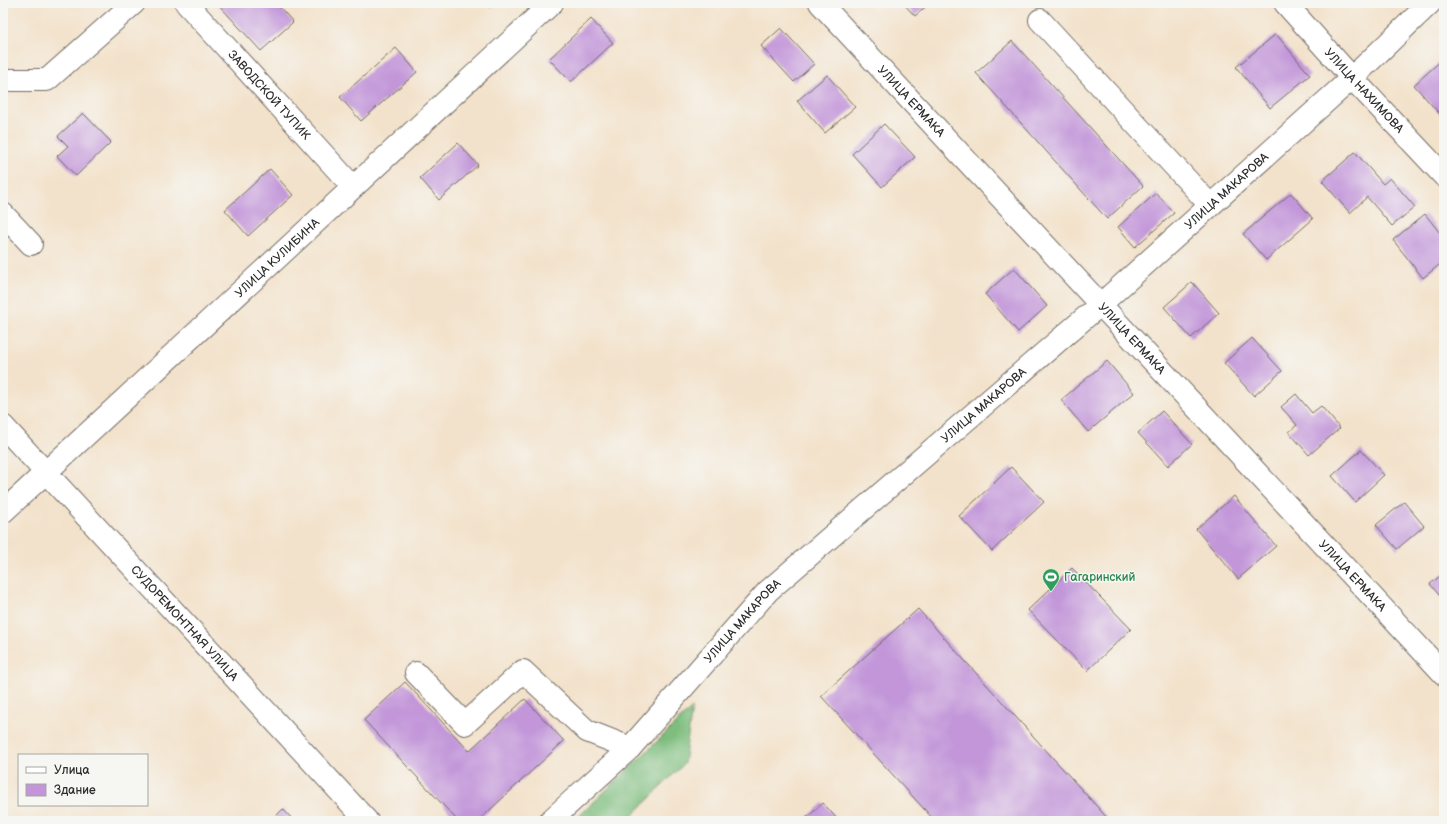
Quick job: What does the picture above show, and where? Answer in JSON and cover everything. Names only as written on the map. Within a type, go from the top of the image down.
[{"type":"street","points":[[3,80],[47,80],[134,3]]},
{"type":"street","name":"ЗАВОДСКОЙ ТУПИК","points":[[186,3],[353,187]]},
{"type":"street","name":"УЛИЦА КУЛИБИНА","points":[[3,512],[552,3]]},
{"type":"street","name":"УЛИЦА ЕРМАКА","points":[[820,3],[1444,674]]},
{"type":"street","name":"УЛИЦА НАХИМОВА","points":[[1285,3],[1352,78],[1444,176]]},
{"type":"street","name":"УЛИЦА МАКАРОВА","points":[[550,821],[630,748],[768,591],[1101,304],[1352,78],[1430,3]]},
{"type":"street","points":[[1040,20],[1210,206]]},
{"type":"street","points":[[3,214],[31,244]]},
{"type":"street","name":"СУДОРЕМОНТНАЯ УЛИЦА","points":[[3,426],[367,821]]},
{"type":"street","points":[[416,673],[465,724],[523,671],[587,731],[630,748]]},
{"type":"green space","points":[[692,708],[684,764],[627,821],[574,821]]},
{"type":"building","points":[[217,3],[276,3],[293,22],[261,51]]},
{"type":"building","points":[[487,3],[496,3],[492,7]]},
{"type":"building","points":[[903,3],[930,3],[915,16]]},
{"type":"building","points":[[591,19],[613,43],[571,82],[549,59]]},
{"type":"building","points":[[781,28],[814,64],[794,82],[761,46]]},
{"type":"building","points":[[1276,34],[1310,75],[1270,108],[1236,67]]},
{"type":"building","points":[[1012,41],[1143,186],[1107,219],[976,73]]},
{"type":"building","points":[[396,48],[417,72],[361,121],[340,97]]},
{"type":"building","points":[[1444,58],[1444,119],[1414,85]]},
{"type":"building","points":[[827,75],[855,107],[825,133],[797,101]]},
{"type":"building","points":[[83,113],[111,142],[76,176],[57,156],[68,146],[58,136]]},
{"type":"building","points":[[884,124],[915,157],[882,187],[852,154]]},
{"type":"building","points":[[458,143],[478,165],[439,200],[420,178]]},
{"type":"building","points":[[1355,152],[1383,184],[1390,178],[1415,207],[1392,226],[1367,197],[1350,213],[1322,181]]},
{"type":"building","points":[[270,169],[293,195],[248,236],[225,210]]},
{"type":"building","points":[[1156,193],[1174,213],[1135,247],[1118,227]]},
{"type":"building","points":[[1291,193],[1313,219],[1266,260],[1243,234]]},
{"type":"building","points":[[1425,214],[1444,238],[1444,261],[1423,278],[1393,240]]},
{"type":"building","points":[[1014,268],[1047,306],[1018,332],[985,294]]},
{"type":"building","points":[[1192,282],[1219,313],[1191,338],[1164,307]]},
{"type":"building","points":[[1252,338],[1282,371],[1254,396],[1224,363]]},
{"type":"building","points":[[1107,361],[1134,393],[1088,432],[1061,400]]},
{"type":"building","points":[[1296,394],[1312,413],[1321,406],[1340,428],[1309,455],[1289,432],[1297,425],[1281,407]]},
{"type":"building","points":[[1162,411],[1192,444],[1168,466],[1138,433]]},
{"type":"building","points":[[1361,450],[1384,475],[1355,502],[1332,476]]},
{"type":"building","points":[[1011,467],[1044,502],[992,551],[959,516]]},
{"type":"building","points":[[1234,496],[1276,546],[1238,579],[1196,529]]},
{"type":"building","points":[[1404,502],[1424,526],[1397,549],[1376,525]]},
{"type":"building","points":[[1072,568],[1131,629],[1087,671],[1028,610]]},
{"type":"building","points":[[1444,573],[1444,601],[1430,584]]},
{"type":"building","points":[[918,609],[1110,821],[935,821],[821,696]]},
{"type":"building","points":[[405,682],[469,751],[525,699],[564,741],[478,821],[458,821],[364,720]]},
{"type":"building","points":[[823,803],[839,821],[803,821]]},
{"type":"building","points":[[283,809],[294,821],[271,821]]},
{"type":"place","name":"Гагаринский","points":[[1051,592]]}]
